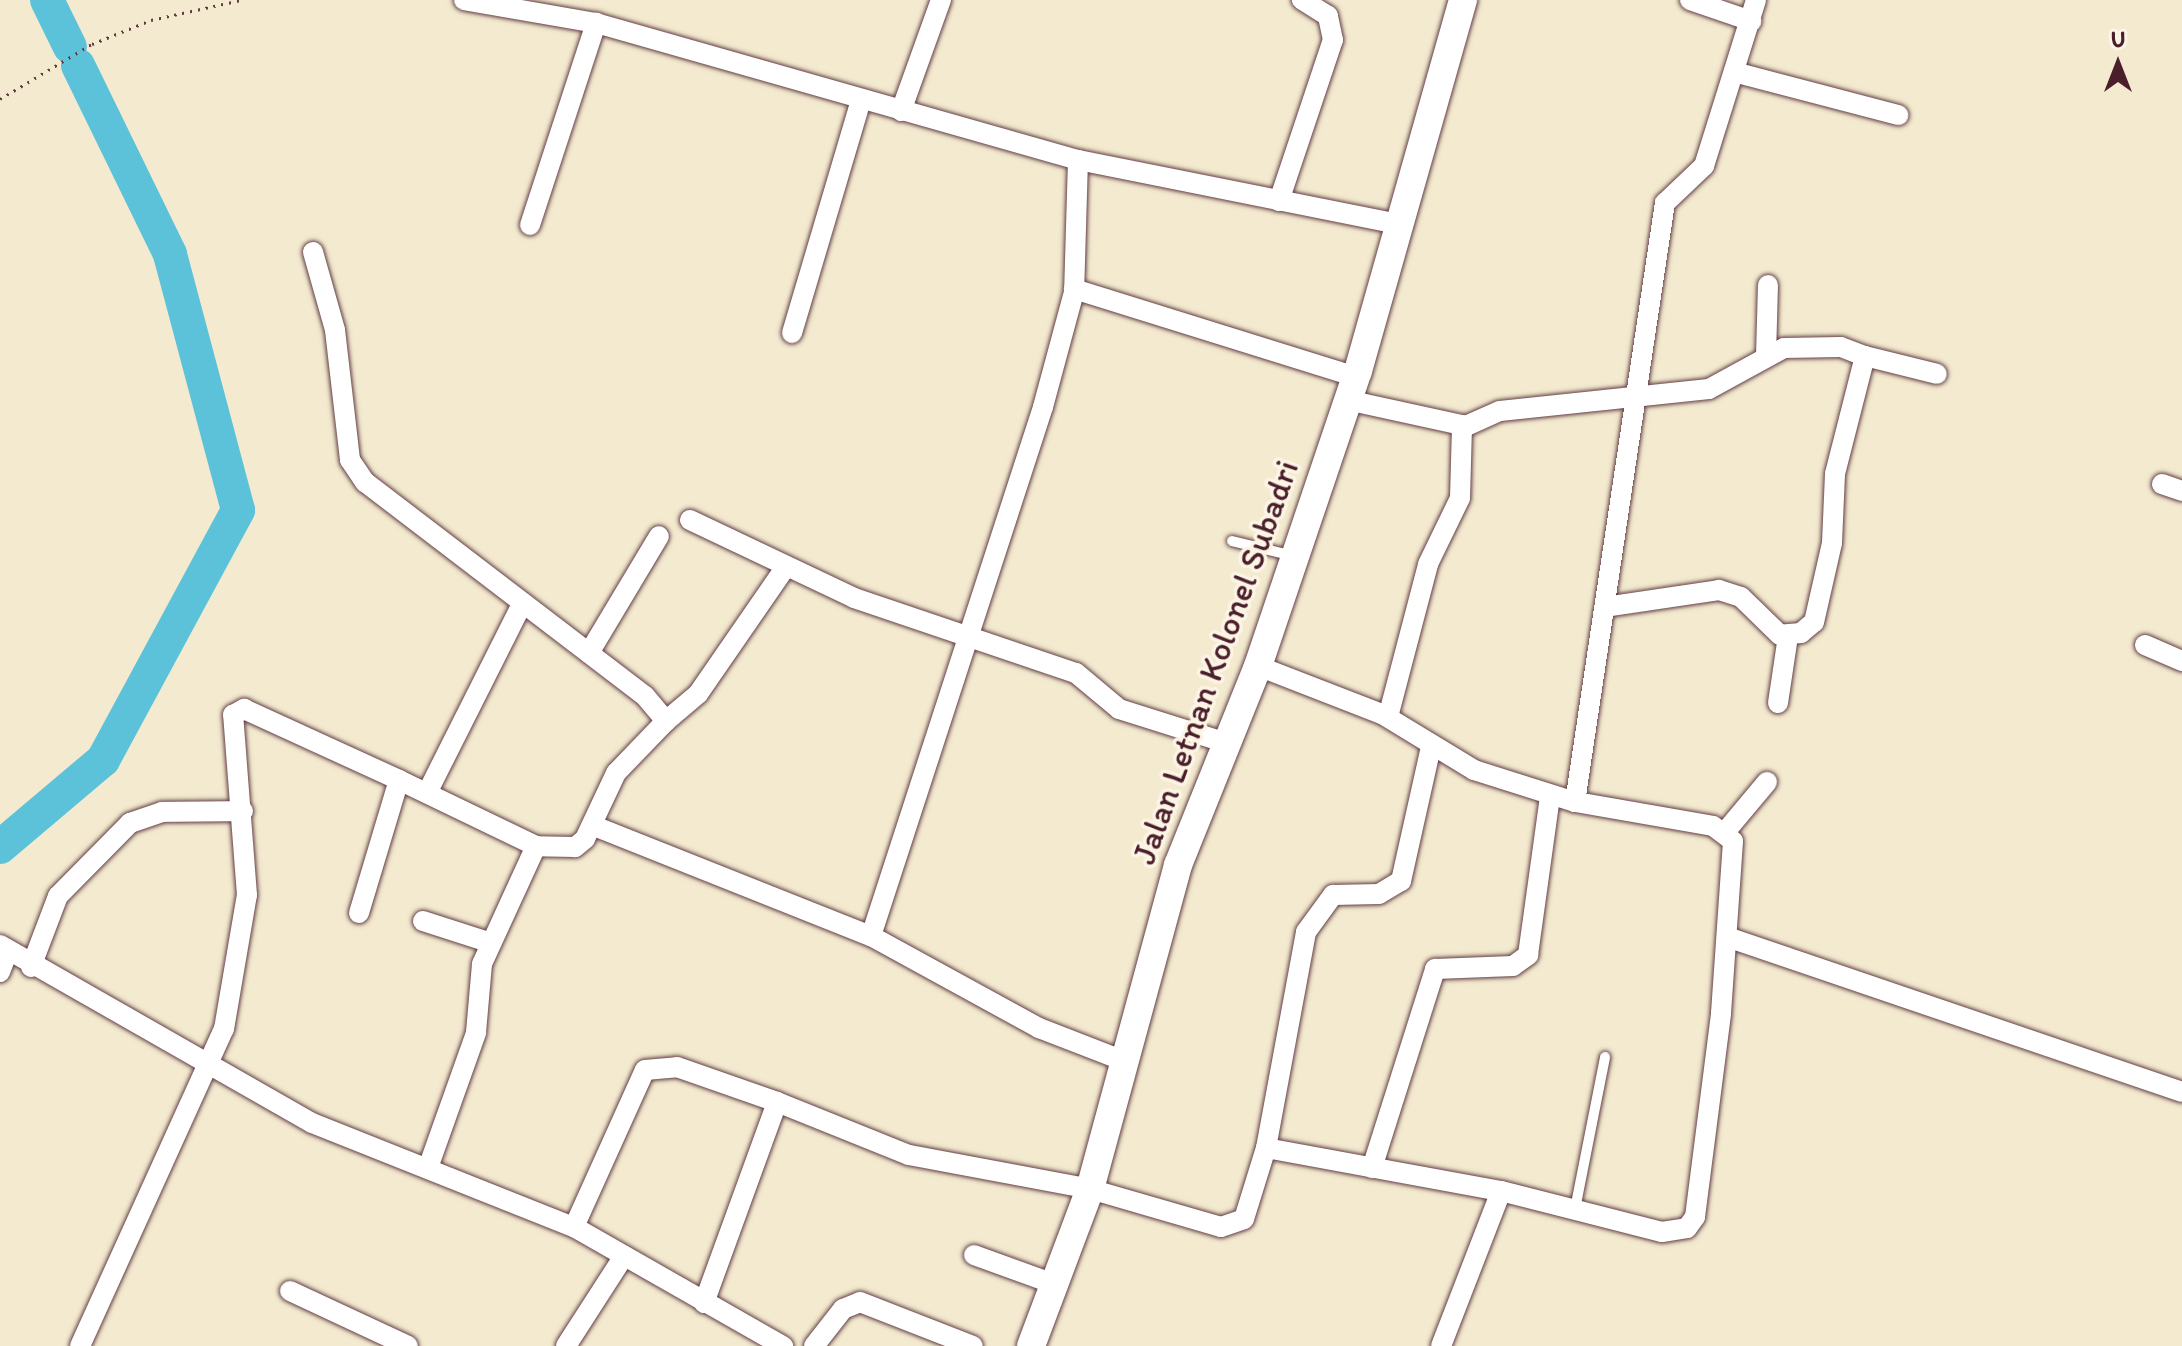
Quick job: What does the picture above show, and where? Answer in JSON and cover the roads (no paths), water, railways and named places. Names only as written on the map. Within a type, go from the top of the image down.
[{"type":"main road","name":"Jalan Letnan Kolonel Subadri","points":[[1031,1346],[1090,1189],[1178,865],[1258,666],[1352,388],[1463,0]]},
{"type":"street","points":[[464,0],[521,2],[1078,160],[1398,224]]},
{"type":"street","points":[[901,111],[941,0]]},
{"type":"street","points":[[1279,201],[1333,40],[1328,16],[1302,0]]},
{"type":"street","points":[[1690,0],[1751,21]]},
{"type":"street","points":[[1575,802],[1665,203],[1704,166],[1756,0]]},
{"type":"street","points":[[530,225],[596,23]]},
{"type":"street","points":[[1734,72],[1898,115]]},
{"type":"street","points":[[792,333],[861,100]]},
{"type":"street","points":[[871,936],[969,641],[1074,289],[1078,160]]},
{"type":"street","points":[[313,252],[335,330],[350,460],[382,497],[521,606],[589,653],[666,721]]},
{"type":"street","points":[[1766,356],[1768,285]]},
{"type":"street","points":[[1074,289],[1462,425],[1500,411],[1635,402],[1729,382],[1766,356],[1819,345],[1937,374]]},
{"type":"street","points":[[1605,607],[1719,590],[1741,597],[1769,630],[1788,636],[1814,622],[1832,543],[1835,474],[1865,356]]},
{"type":"street","points":[[1388,717],[1428,564],[1460,498],[1462,425]]},
{"type":"street","points":[[2162,484],[2182,491]]},
{"type":"street","points":[[690,520],[785,568],[969,641],[1076,673],[1119,709],[1227,743]]},
{"type":"street","points":[[589,653],[659,536]]},
{"type":"street","points":[[80,1346],[212,1066],[247,895],[243,811],[228,726],[244,709],[536,846],[575,847],[594,826],[616,773],[666,721],[698,694],[785,568]]},
{"type":"street","points":[[427,793],[521,606]]},
{"type":"street","points":[[1778,703],[1788,636]]},
{"type":"street","points":[[2145,645],[2182,661]]},
{"type":"street","points":[[1258,666],[1388,717],[1431,747],[1550,796],[1726,831]]},
{"type":"street","points":[[574,1227],[645,1070],[677,1067],[777,1102],[909,1155],[1090,1189],[1228,1227],[1244,1219],[1266,1148],[1306,932],[1333,895],[1379,894],[1401,881],[1431,747]]},
{"type":"street","points":[[359,913],[399,780]]},
{"type":"street","points":[[1726,831],[1767,782]]},
{"type":"street","points":[[1372,1168],[1435,969],[1513,966],[1528,955],[1550,796]]},
{"type":"street","points":[[31,967],[58,896],[130,823],[162,812],[243,811]]},
{"type":"street","points":[[594,826],[871,936],[1039,1028],[1124,1061]]},
{"type":"street","points":[[1266,1148],[1501,1191],[1662,1232],[1687,1228],[1695,1217],[1727,937],[1733,853],[1726,831]]},
{"type":"street","points":[[429,1165],[476,1033],[491,943],[536,846]]},
{"type":"street","points":[[423,921],[491,943]]},
{"type":"street","points":[[1727,937],[2182,1092]]},
{"type":"street","points":[[0,972],[4,948],[31,967],[312,1123],[429,1165],[574,1227],[622,1259],[783,1346]]},
{"type":"street","points":[[704,1303],[777,1102]]},
{"type":"street","points":[[1441,1346],[1501,1191]]},
{"type":"street","points":[[974,1255],[1054,1284]]},
{"type":"street","points":[[566,1346],[622,1259]]},
{"type":"street","points":[[290,1291],[408,1346]]},
{"type":"street","points":[[814,1346],[843,1309],[860,1302],[973,1346]]},
{"type":"lane","points":[[1232,541],[1295,557]]},
{"type":"lane","points":[[1575,1209],[1605,1057]]},
{"type":"waterway","points":[[47,0],[70,47]]},
{"type":"waterway","points":[[0,847],[103,760],[238,510],[170,254],[78,65]]}]
